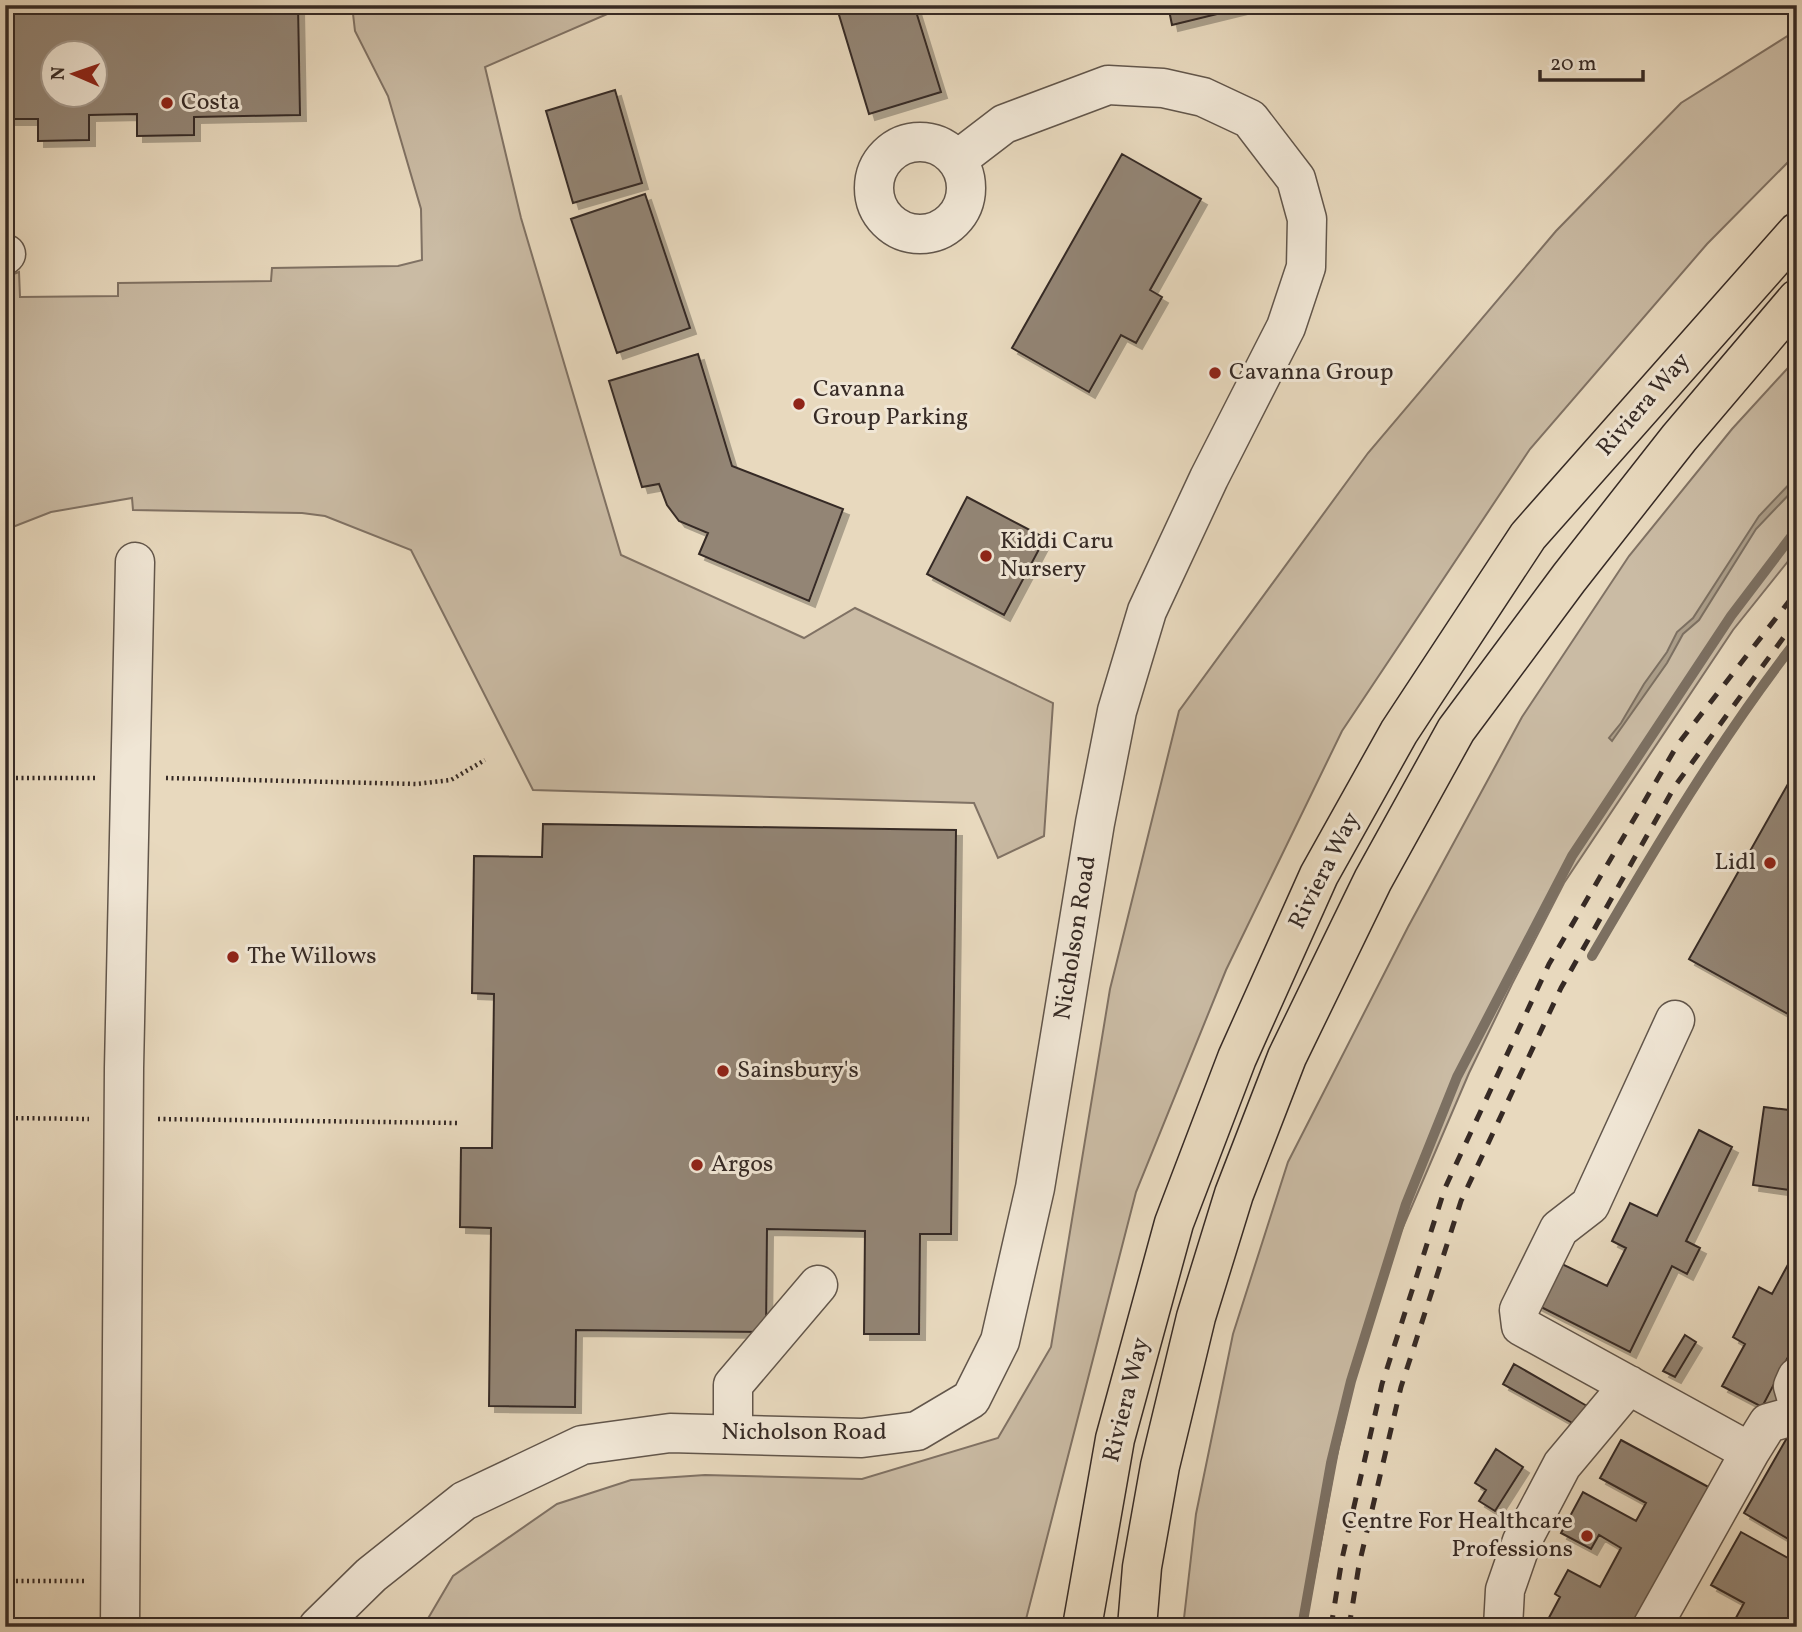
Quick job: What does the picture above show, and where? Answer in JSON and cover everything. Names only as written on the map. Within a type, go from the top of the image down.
[{"type":"main road","name":"Riviera Way","points":[[1082,1627],[1115,1439],[1174,1223],[1237,1058],[1319,875],[1399,732],[1528,536],[1797,232]]},
{"type":"main road","name":"Riviera Way","points":[[1138,1627],[1142,1567],[1160,1466],[1196,1317],[1234,1194],[1287,1057],[1373,880],[1464,719],[1569,578],[1679,438],[1797,299]]},
{"type":"lane","name":"Nicholson Road","points":[[318,1627],[371,1575],[464,1501],[582,1445],[670,1433],[862,1438],[917,1431],[971,1399],[1000,1340],[1034,1188],[1095,822],[1117,711],[1147,611],[1209,478],[1286,327],[1306,267],[1307,219],[1296,179],[1250,119],[1203,97],[1163,88],[1108,85],[1004,124],[957,160]]},
{"type":"lane","points":[[120,1627],[118,1581],[124,1119],[135,562]]},
{"type":"lane","points":[[1675,1020],[1590,1205],[1559,1229],[1518,1310],[1521,1326],[1750,1452]]},
{"type":"lane","points":[[733,1434],[733,1385],[818,1284]]},
{"type":"lane","points":[[1797,1377],[1793,1386],[1797,1400]]},
{"type":"lane","points":[[1503,1627],[1505,1590],[1518,1553],[1562,1465],[1629,1385]]},
{"type":"lane","points":[[1652,1627],[1768,1423],[1797,1415]]},
{"type":"path","points":[[5,778],[130,777],[416,784],[451,780],[485,760]]},
{"type":"path","points":[[5,1118],[458,1123]]},
{"type":"path","points":[[5,1581],[118,1581]]},
{"type":"shaded area","points":[[352,5],[628,5],[485,67],[521,218],[621,555],[804,638],[855,608],[1053,703],[1044,836],[998,858],[974,803],[533,790],[411,550],[325,516],[302,513],[133,510],[132,498],[51,512],[5,530],[5,305],[11,302],[5,290],[5,277],[19,272],[20,297],[118,296],[118,283],[271,281],[272,268],[398,266],[422,260],[421,209],[388,96],[355,31]]},
{"type":"shaded area","points":[[1797,30],[1797,153],[1707,244],[1530,449],[1342,731],[1226,970],[1136,1192],[1024,1627],[423,1627],[453,1576],[557,1504],[631,1480],[705,1475],[862,1479],[998,1438],[1051,1347],[1110,989],[1179,711],[1368,453],[1556,231],[1681,103]]},
{"type":"shaded area","points":[[1797,358],[1797,550],[1733,630],[1564,883],[1469,1073],[1397,1241],[1359,1360],[1339,1446],[1305,1627],[1183,1627],[1196,1514],[1233,1334],[1288,1162],[1408,927],[1522,717],[1629,556],[1732,429]]},
{"type":"shaded area","points":[[1797,476],[1797,486],[1756,529],[1699,620],[1683,634],[1667,663],[1612,741],[1609,738],[1667,652],[1677,632],[1693,618],[1759,516]]},
{"type":"building","points":[[5,5],[298,5],[300,115],[194,117],[194,135],[137,136],[137,114],[89,115],[89,140],[38,141],[38,119],[5,119]]},
{"type":"building","points":[[836,5],[914,5],[941,92],[869,114]]},
{"type":"building","points":[[1168,5],[1254,5],[1172,25]]},
{"type":"building","points":[[615,90],[642,183],[573,203],[546,111]]},
{"type":"building","points":[[1122,154],[1201,199],[1150,290],[1162,297],[1136,343],[1121,335],[1089,392],[1012,348]]},
{"type":"building","points":[[645,194],[690,328],[617,353],[571,219]]},
{"type":"building","points":[[698,354],[732,466],[843,509],[809,601],[699,554],[708,533],[679,521],[667,505],[659,484],[642,487],[609,381]]},
{"type":"building","name":"Kiddi Caru Nursery","points":[[967,497],[1045,538],[1004,615],[927,574]]},
{"type":"building","name":"Lidl","points":[[1797,768],[1797,1019],[1689,959]]},
{"type":"building","name":"Sainsbury's","points":[[543,824],[956,830],[951,1234],[920,1234],[919,1334],[864,1334],[865,1231],[767,1229],[766,1332],[576,1330],[575,1407],[489,1406],[491,1228],[460,1227],[461,1148],[492,1148],[494,994],[472,993],[474,856],[542,857]]},
{"type":"building","points":[[1764,1107],[1797,1111],[1797,1191],[1753,1185]]},
{"type":"building","points":[[1699,1130],[1732,1147],[1686,1241],[1700,1248],[1687,1274],[1672,1266],[1630,1352],[1535,1304],[1556,1261],[1607,1286],[1626,1248],[1612,1241],[1630,1203],[1657,1216]]},
{"type":"building","points":[[1797,1248],[1797,1340],[1762,1407],[1722,1386],[1745,1344],[1733,1337],[1759,1287],[1772,1294]]},
{"type":"building","points":[[1685,1335],[1696,1342],[1675,1377],[1663,1371]]},
{"type":"building","points":[[1514,1364],[1587,1406],[1576,1425],[1503,1384]]},
{"type":"building","points":[[1788,1436],[1797,1441],[1797,1501],[1790,1513],[1797,1517],[1797,1544],[1744,1513]]},
{"type":"building","points":[[1621,1440],[1714,1490],[1640,1627],[1544,1627],[1560,1597],[1555,1594],[1568,1570],[1600,1587],[1621,1548],[1599,1535],[1591,1549],[1561,1533],[1583,1492],[1636,1521],[1646,1503],[1600,1478]]},
{"type":"building","points":[[1496,1449],[1523,1467],[1495,1511],[1479,1501],[1486,1490],[1475,1483]]},
{"type":"building","points":[[1741,1532],[1797,1563],[1796,1627],[1731,1627],[1744,1603],[1711,1585]]},
{"type":"waterway","points":[[1302,1627],[1331,1463],[1351,1381],[1406,1204],[1457,1077],[1572,856],[1731,616],[1797,529]]},
{"type":"waterway","points":[[1592,956],[1715,755],[1797,640]]},
{"type":"railway","points":[[1331,1627],[1342,1559],[1382,1384],[1445,1188],[1549,964],[1678,744],[1797,591]]},
{"type":"railway","points":[[1349,1627],[1359,1565],[1401,1387],[1461,1201],[1561,988],[1675,786],[1797,619]]},
{"type":"place","name":"Costa","points":[[167,103]]},
{"type":"place","name":"Cavanna Group","points":[[1215,373]]},
{"type":"place","name":"Cavanna Group Parking","points":[[799,404]]},
{"type":"place","name":"Kiddi Caru Nursery","points":[[986,556]]},
{"type":"place","name":"Lidl","points":[[1770,863]]},
{"type":"place","name":"The Willows","points":[[233,957]]},
{"type":"place","name":"Sainsbury's","points":[[723,1071]]},
{"type":"place","name":"Argos","points":[[697,1165]]},
{"type":"place","name":"Centre For Healthcare Professions","points":[[1587,1536]]}]
